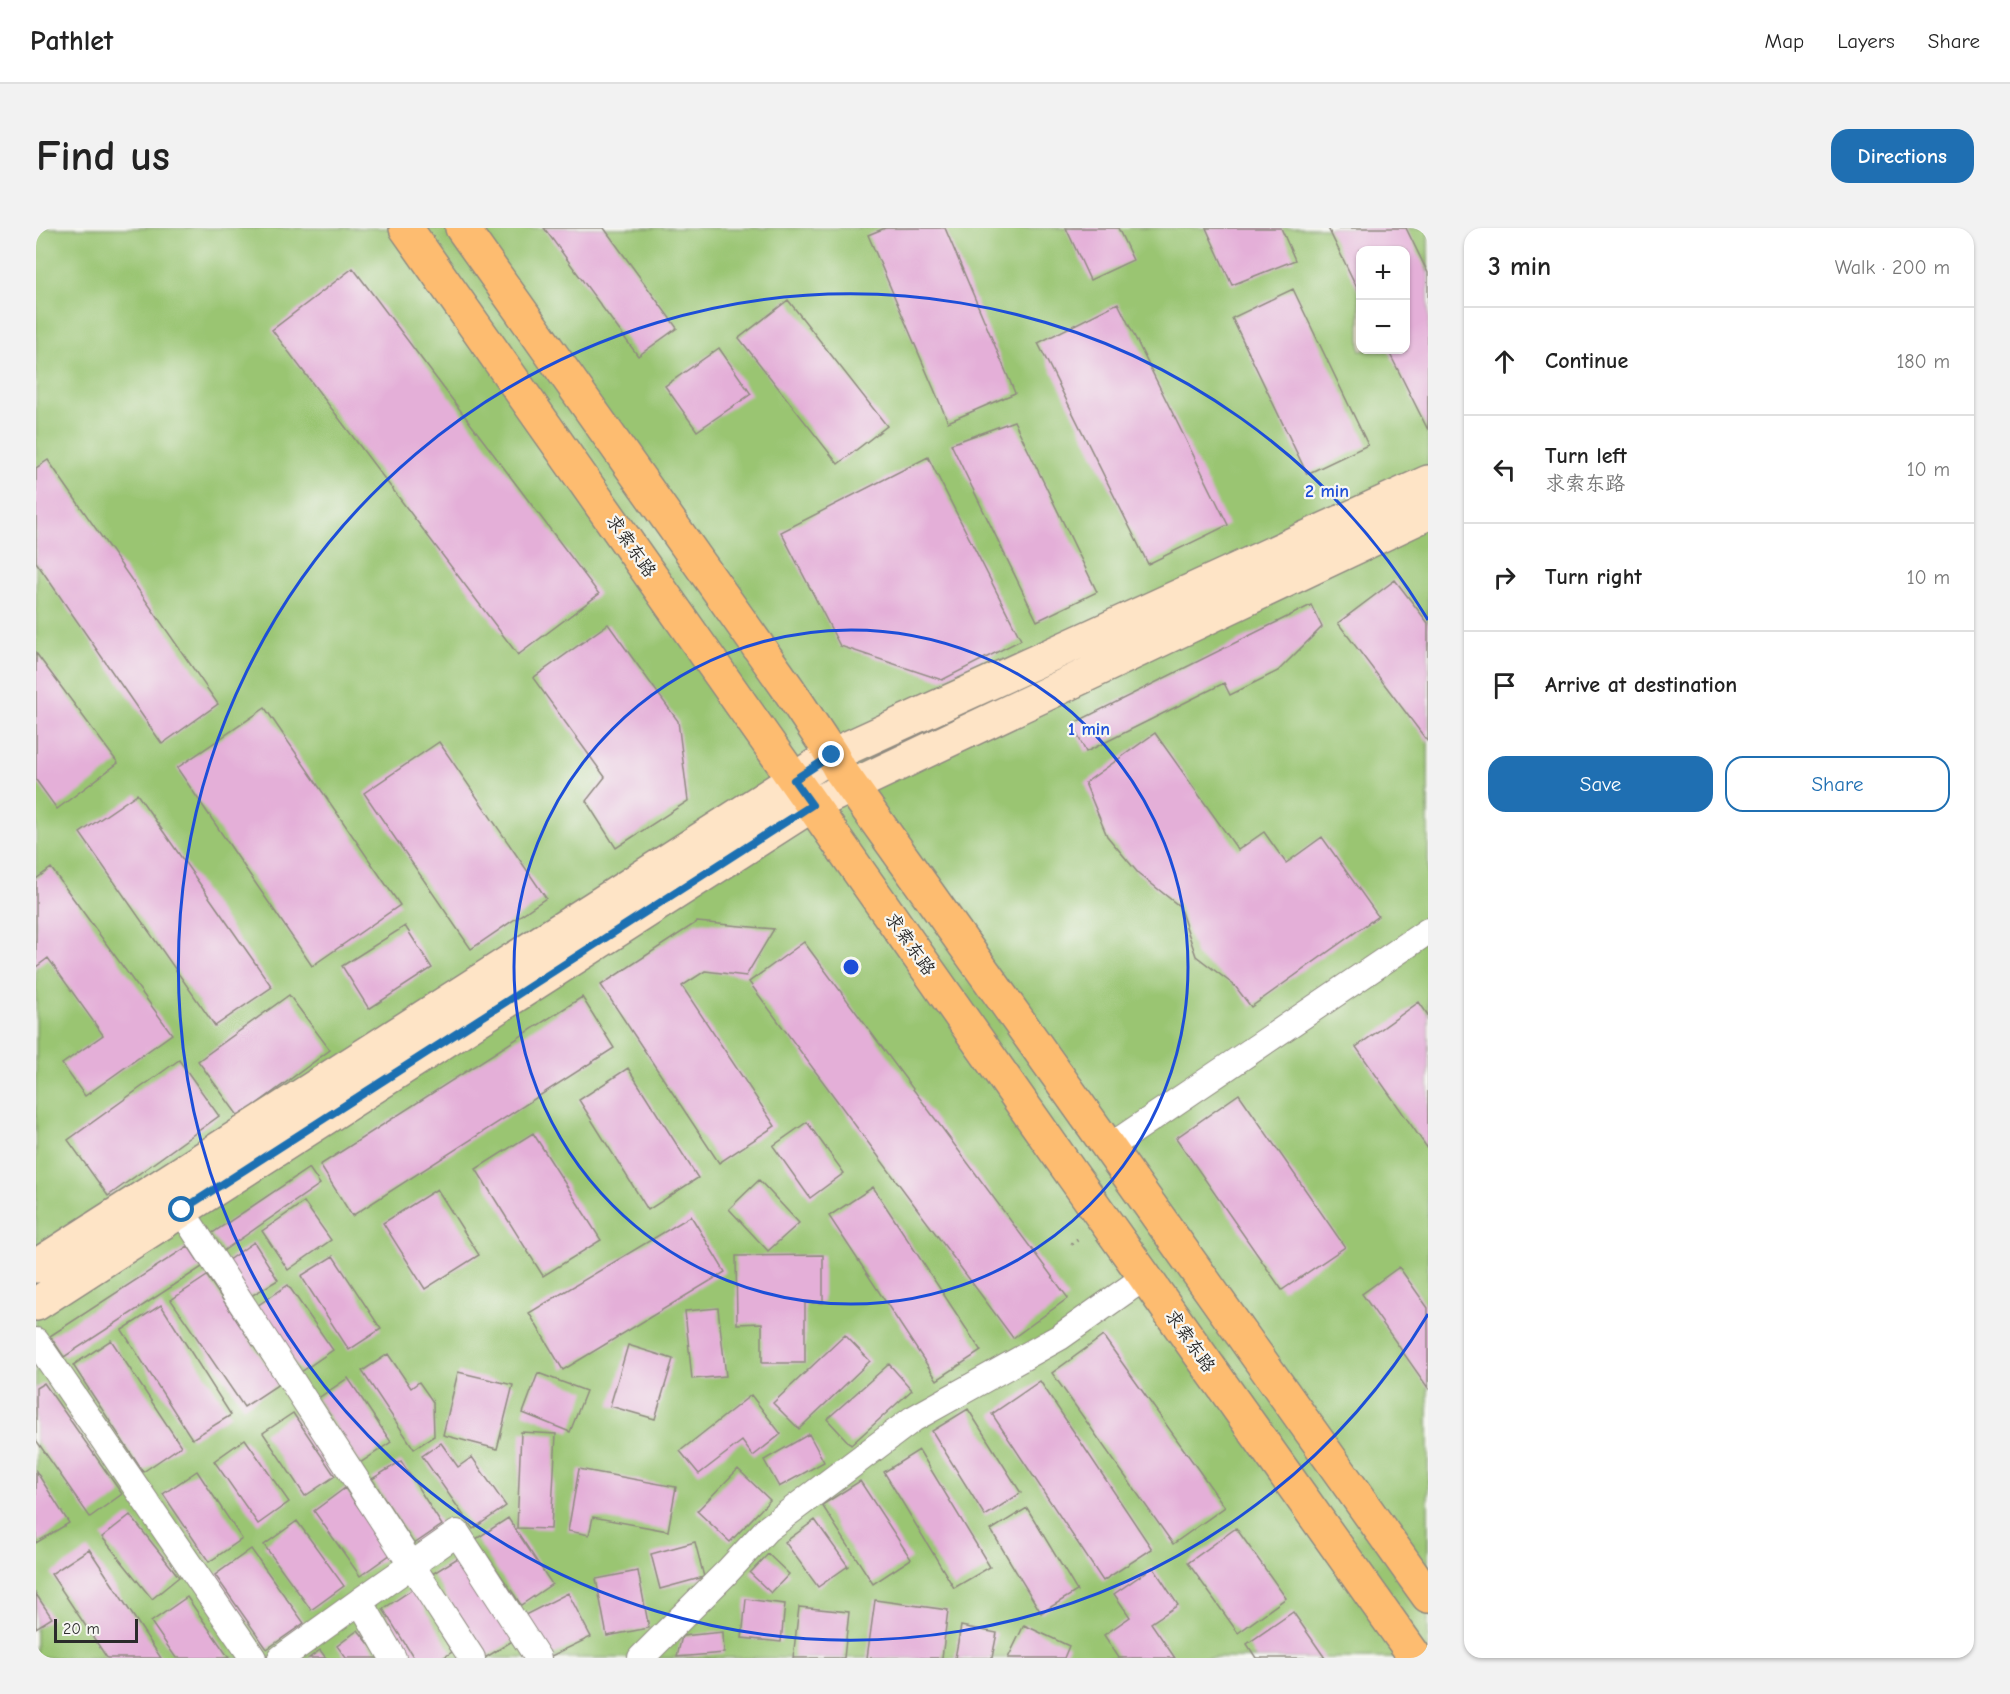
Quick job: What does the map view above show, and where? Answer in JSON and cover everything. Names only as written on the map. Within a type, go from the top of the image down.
[{"type":"main road","name":"求索东路","points":[[406,228],[1144,1277],[1416,1658]]},
{"type":"main road","points":[[462,228],[789,690],[851,787],[1428,1596]]},
{"type":"main road","points":[[36,1304],[182,1210],[803,792],[832,755],[1428,482]]},
{"type":"main road","points":[[36,1266],[803,792],[851,787],[1428,513]]},
{"type":"street","points":[[1108,1148],[1428,931]]},
{"type":"street","points":[[182,1210],[472,1658]]},
{"type":"street","points":[[641,1658],[767,1529],[913,1419],[1060,1337],[1144,1277]]},
{"type":"street","points":[[36,1341],[253,1658]]},
{"type":"street","points":[[281,1658],[457,1533],[538,1658]]},
{"type":"street","points":[[360,1601],[393,1658]]},
{"type":"green space","points":[[36,228],[1428,228],[1428,1658],[36,1658]]},
{"type":"building","points":[[544,228],[604,228],[677,328],[638,356]]},
{"type":"building","points":[[885,228],[945,228],[1015,393],[948,422],[868,235]]},
{"type":"building","points":[[1066,228],[1118,228],[1133,260],[1090,280]]},
{"type":"building","points":[[1206,228],[1281,228],[1295,260],[1232,285]]},
{"type":"building","points":[[1328,228],[1406,228],[1428,273],[1428,430],[1390,354],[1410,354],[1410,246],[1356,246],[1356,286]]},
{"type":"building","points":[[353,268],[599,594],[518,655],[272,330]]},
{"type":"building","points":[[1293,289],[1368,445],[1307,474],[1232,318]]},
{"type":"building","points":[[788,300],[887,426],[838,464],[739,338]]},
{"type":"building","points":[[1118,303],[1228,525],[1148,564],[1038,343]]},
{"type":"building","points":[[719,348],[751,394],[697,431],[665,386]]},
{"type":"building","points":[[1014,421],[1097,592],[1037,621],[951,444]]},
{"type":"building","points":[[928,457],[1021,640],[942,680],[840,646],[781,532]]},
{"type":"building","points":[[48,460],[218,704],[162,744],[36,562],[36,468]]},
{"type":"building","points":[[1395,580],[1428,623],[1428,742],[1338,623]]},
{"type":"building","points":[[1311,605],[1322,627],[1278,671],[1230,695],[1224,683],[1086,752],[1072,724]]},
{"type":"building","points":[[608,624],[678,721],[688,801],[616,848],[586,801],[605,777],[533,678]]},
{"type":"building","points":[[36,653],[118,763],[57,809],[36,780]]},
{"type":"building","points":[[265,708],[400,905],[312,966],[177,768]]},
{"type":"building","points":[[1155,733],[1238,850],[1264,832],[1286,863],[1322,837],[1378,916],[1251,1007],[1235,986],[1196,956],[1179,906],[1138,873],[1107,836],[1085,783]]},
{"type":"building","points":[[439,742],[546,898],[471,949],[364,793]]},
{"type":"building","points":[[137,794],[272,987],[215,1026],[80,833]]},
{"type":"building","points":[[51,868],[172,1034],[85,1096],[62,1064],[103,1035],[48,958],[36,967],[36,879]]},
{"type":"building","points":[[697,922],[774,929],[746,976],[705,971],[682,986],[775,1126],[719,1163],[601,985]]},
{"type":"building","points":[[405,926],[432,968],[369,1009],[342,966]]},
{"type":"building","points":[[804,942],[1068,1298],[1013,1338],[749,982]]},
{"type":"building","points":[[289,995],[330,1050],[239,1117],[198,1061]]},
{"type":"building","points":[[582,997],[614,1048],[352,1216],[320,1165]]},
{"type":"building","points":[[1419,1002],[1428,1015],[1428,1149],[1356,1047]]},
{"type":"building","points":[[179,1060],[219,1116],[108,1196],[68,1140]]},
{"type":"building","points":[[628,1068],[698,1178],[648,1210],[579,1100]]},
{"type":"building","points":[[1239,1094],[1345,1247],[1282,1290],[1176,1138]]},
{"type":"building","points":[[807,1122],[844,1173],[810,1198],[773,1146]]},
{"type":"building","points":[[533,1133],[601,1240],[543,1276],[476,1169]]},
{"type":"building","points":[[309,1168],[320,1184],[223,1251],[211,1234]]},
{"type":"building","points":[[759,1180],[799,1223],[768,1251],[729,1209]]},
{"type":"building","points":[[873,1187],[981,1351],[937,1380],[829,1216]]},
{"type":"building","points":[[437,1189],[479,1255],[425,1289],[383,1223]]},
{"type":"building","points":[[304,1202],[331,1240],[288,1270],[262,1231]]},
{"type":"building","points":[[691,1216],[725,1272],[563,1370],[529,1313]]},
{"type":"building","points":[[254,1242],[278,1280],[246,1299],[224,1263]]},
{"type":"building","points":[[188,1246],[202,1267],[64,1357],[50,1336]]},
{"type":"building","points":[[823,1255],[823,1303],[805,1303],[805,1363],[762,1363],[762,1323],[737,1324],[736,1256]]},
{"type":"building","points":[[333,1256],[381,1329],[349,1350],[301,1276]]},
{"type":"building","points":[[1399,1267],[1428,1308],[1428,1388],[1362,1294]]},
{"type":"building","points":[[207,1276],[279,1384],[244,1407],[171,1300]]},
{"type":"building","points":[[288,1285],[333,1350],[301,1372],[257,1306]]},
{"type":"building","points":[[161,1305],[231,1415],[192,1439],[122,1330]]},
{"type":"building","points":[[718,1308],[726,1376],[692,1379],[685,1311]]},
{"type":"building","points":[[845,1335],[870,1361],[799,1429],[773,1403]]},
{"type":"building","points":[[1103,1336],[1225,1507],[1173,1544],[1052,1373]]},
{"type":"building","points":[[111,1340],[181,1446],[143,1472],[73,1365]]},
{"type":"building","points":[[628,1345],[673,1359],[655,1419],[610,1406]]},
{"type":"building","points":[[388,1354],[411,1388],[419,1382],[433,1402],[434,1436],[414,1449],[362,1371]]},
{"type":"building","points":[[889,1364],[912,1390],[851,1445],[827,1419]]},
{"type":"building","points":[[458,1372],[513,1385],[497,1449],[443,1435]]},
{"type":"building","points":[[538,1373],[586,1391],[570,1432],[523,1413]]},
{"type":"building","points":[[348,1378],[391,1442],[360,1463],[317,1399]]},
{"type":"building","points":[[1040,1381],[1152,1549],[1103,1581],[992,1414]]},
{"type":"building","points":[[44,1383],[122,1494],[90,1517],[36,1440],[36,1388]]},
{"type":"building","points":[[751,1395],[781,1434],[753,1456],[742,1441],[699,1474],[680,1451]]},
{"type":"building","points":[[968,1409],[1021,1493],[985,1516],[932,1431]]},
{"type":"building","points":[[293,1413],[335,1476],[305,1496],[263,1433]]},
{"type":"building","points":[[521,1432],[556,1434],[551,1529],[517,1528]]},
{"type":"building","points":[[809,1434],[824,1462],[779,1487],[764,1460]]},
{"type":"building","points":[[245,1439],[289,1502],[258,1524],[214,1461]]},
{"type":"building","points":[[441,1443],[458,1467],[472,1457],[506,1506],[473,1529],[422,1456]]},
{"type":"building","points":[[919,1450],[990,1567],[954,1588],[884,1472]]},
{"type":"building","points":[[401,1461],[442,1525],[414,1544],[372,1479]]},
{"type":"building","points":[[579,1469],[676,1487],[668,1531],[593,1517],[589,1535],[568,1531]]},
{"type":"building","points":[[738,1469],[770,1500],[730,1542],[697,1511]]},
{"type":"building","points":[[36,1471],[69,1523],[36,1543]]},
{"type":"building","points":[[197,1471],[242,1539],[209,1562],[163,1494]]},
{"type":"building","points":[[860,1481],[911,1559],[873,1584],[822,1505]]},
{"type":"building","points":[[345,1488],[391,1554],[360,1576],[314,1511]]},
{"type":"building","points":[[1027,1508],[1077,1591],[1041,1613],[991,1530]]},
{"type":"building","points":[[130,1515],[179,1577],[152,1599],[102,1537]]},
{"type":"building","points":[[508,1518],[552,1584],[521,1605],[476,1539]]},
{"type":"building","points":[[815,1520],[848,1566],[818,1587],[785,1542]]},
{"type":"building","points":[[297,1521],[344,1586],[311,1610],[264,1545]]},
{"type":"building","points":[[1236,1528],[1286,1598],[1238,1633],[1188,1563]]},
{"type":"building","points":[[695,1542],[704,1577],[660,1589],[651,1554]]},
{"type":"building","points":[[89,1549],[161,1658],[107,1658],[51,1574]]},
{"type":"building","points":[[251,1549],[304,1623],[267,1649],[215,1575]]},
{"type":"building","points":[[768,1554],[789,1574],[771,1593],[750,1573]]},
{"type":"building","points":[[461,1556],[514,1640],[485,1658],[432,1574]]},
{"type":"building","points":[[1153,1567],[1178,1605],[1151,1623],[1175,1658],[1119,1658],[1104,1635],[1130,1617],[1114,1594]]},
{"type":"building","points":[[638,1571],[649,1628],[607,1636],[596,1579]]},
{"type":"building","points":[[413,1589],[452,1652],[443,1658],[414,1658],[383,1609]]},
{"type":"building","points":[[568,1593],[591,1637],[547,1658],[525,1615]]},
{"type":"building","points":[[36,1594],[52,1618],[36,1628]]},
{"type":"building","points":[[187,1597],[229,1658],[176,1658],[151,1622]]},
{"type":"building","points":[[746,1599],[785,1604],[781,1642],[742,1638]]},
{"type":"building","points":[[875,1600],[948,1610],[942,1658],[867,1658]]},
{"type":"building","points":[[799,1607],[849,1612],[844,1658],[793,1658]]},
{"type":"building","points":[[1293,1612],[1325,1658],[1256,1658],[1247,1644]]},
{"type":"building","points":[[1024,1625],[1069,1646],[1064,1658],[1008,1658]]},
{"type":"building","points":[[961,1626],[997,1633],[992,1658],[955,1658]]},
{"type":"building","points":[[358,1630],[380,1658],[346,1658],[337,1646]]},
{"type":"building","points":[[723,1632],[724,1653],[677,1657],[682,1636]]},
{"type":"building","points":[[320,1650],[326,1658],[309,1658]]},
{"type":"route","points":[[182,1210],[812,805],[794,780],[832,755]]}]
